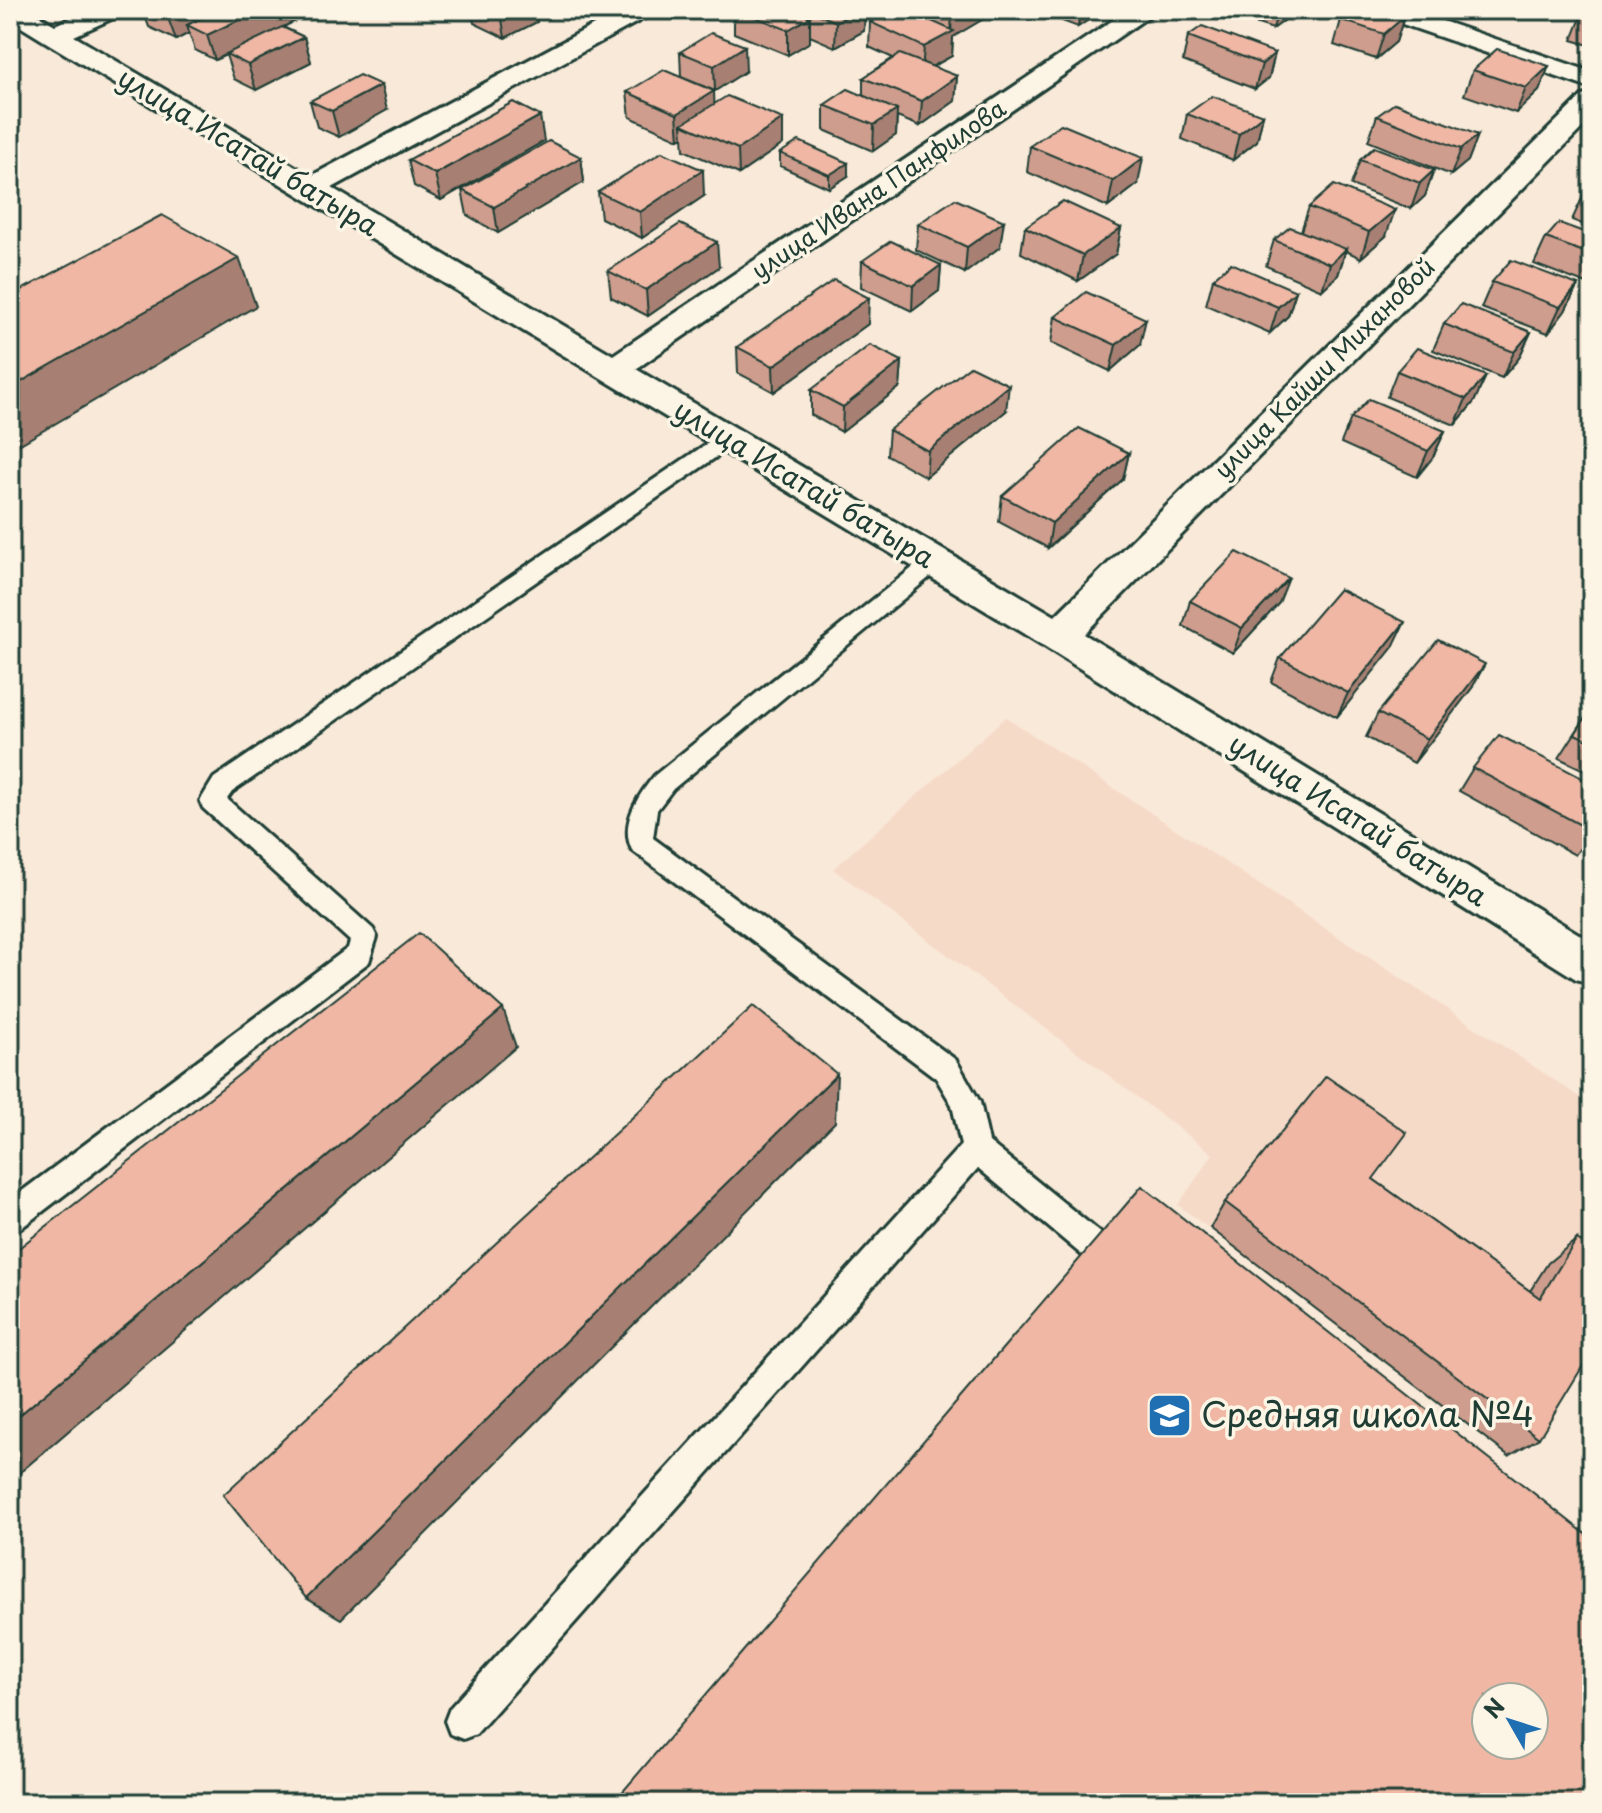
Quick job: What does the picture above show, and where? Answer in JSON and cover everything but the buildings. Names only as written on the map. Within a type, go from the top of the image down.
[{"type":"street","name":"улица Исатай батыра","points":[[12,10],[1585,948]]},
{"type":"street","points":[[53,35],[111,10]]},
{"type":"street","points":[[309,189],[641,10]]},
{"type":"street","name":"улица Ивана Панфилова","points":[[612,370],[1145,10]]},
{"type":"street","points":[[1385,10],[1592,81]]},
{"type":"street","name":"улица Кайши Михановой","points":[[1058,636],[1592,102]]},
{"type":"lane","points":[[10,1218],[360,954],[364,937],[212,801],[223,785],[728,439]]},
{"type":"lane","points":[[934,562],[664,782],[650,797],[640,819],[641,843],[946,1069],[966,1102],[976,1149],[1147,1289]]},
{"type":"lane","points":[[463,1721],[976,1149]]},
{"type":"shaded area","points":[[1006,717],[1592,1105],[1592,1328],[1509,1456],[1178,1205],[1213,1154],[833,869]]},
{"type":"place","name":"Средняя школа №4","points":[[1170,1415]]}]
